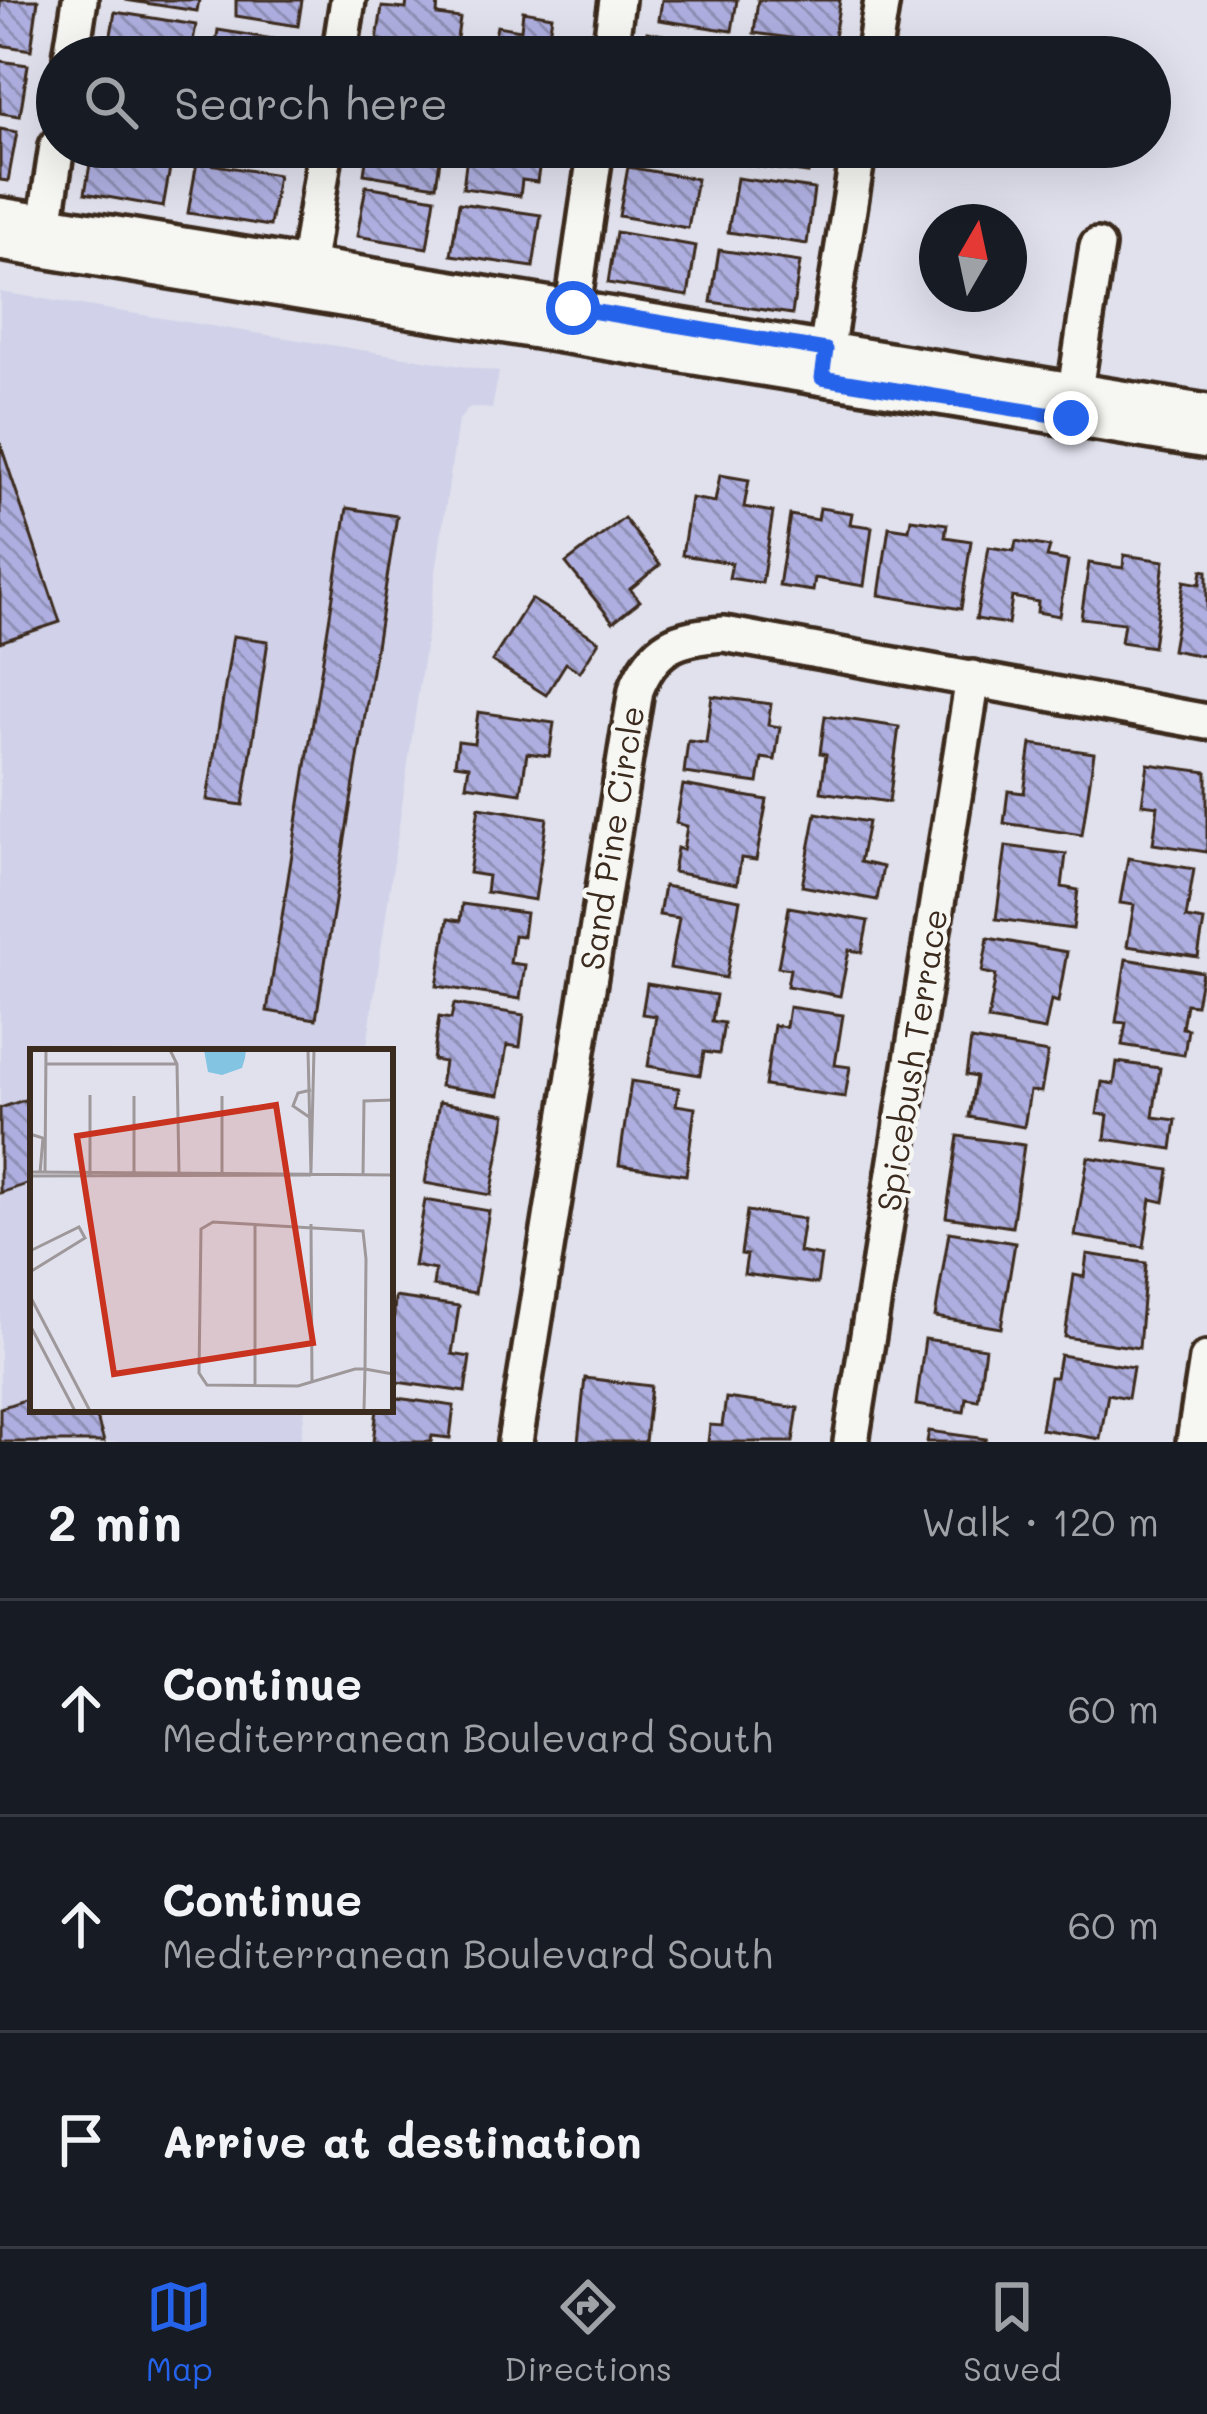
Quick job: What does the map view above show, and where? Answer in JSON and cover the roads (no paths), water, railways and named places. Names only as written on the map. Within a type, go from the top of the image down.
[{"type":"street","points":[[74,36],[80,0]]},
{"type":"street","points":[[342,36],[348,0]]},
{"type":"street","points":[[612,36],[617,0]]},
{"type":"street","points":[[876,36],[882,0]]},
{"type":"street","points":[[43,236],[54,168]]},
{"type":"street","points":[[305,279],[323,168]]},
{"type":"street","points":[[571,322],[593,168]]},
{"type":"street","points":[[824,364],[856,168]]},
{"type":"street","points":[[0,215],[43,236],[1073,405],[1207,441]]},
{"type":"street","points":[[0,243],[43,236]]},
{"type":"street","points":[[1073,405],[1097,246]]},
{"type":"street","points":[[1073,405],[1207,412]]},
{"type":"street","name":"Sand Pine Circle","points":[[515,1442],[636,690],[646,664],[669,644],[724,634],[1207,722]]},
{"type":"street","name":"Spicebush Terrace","points":[[851,1442],[973,678]]},
{"type":"street","points":[[1194,1442],[1207,1359]]}]
